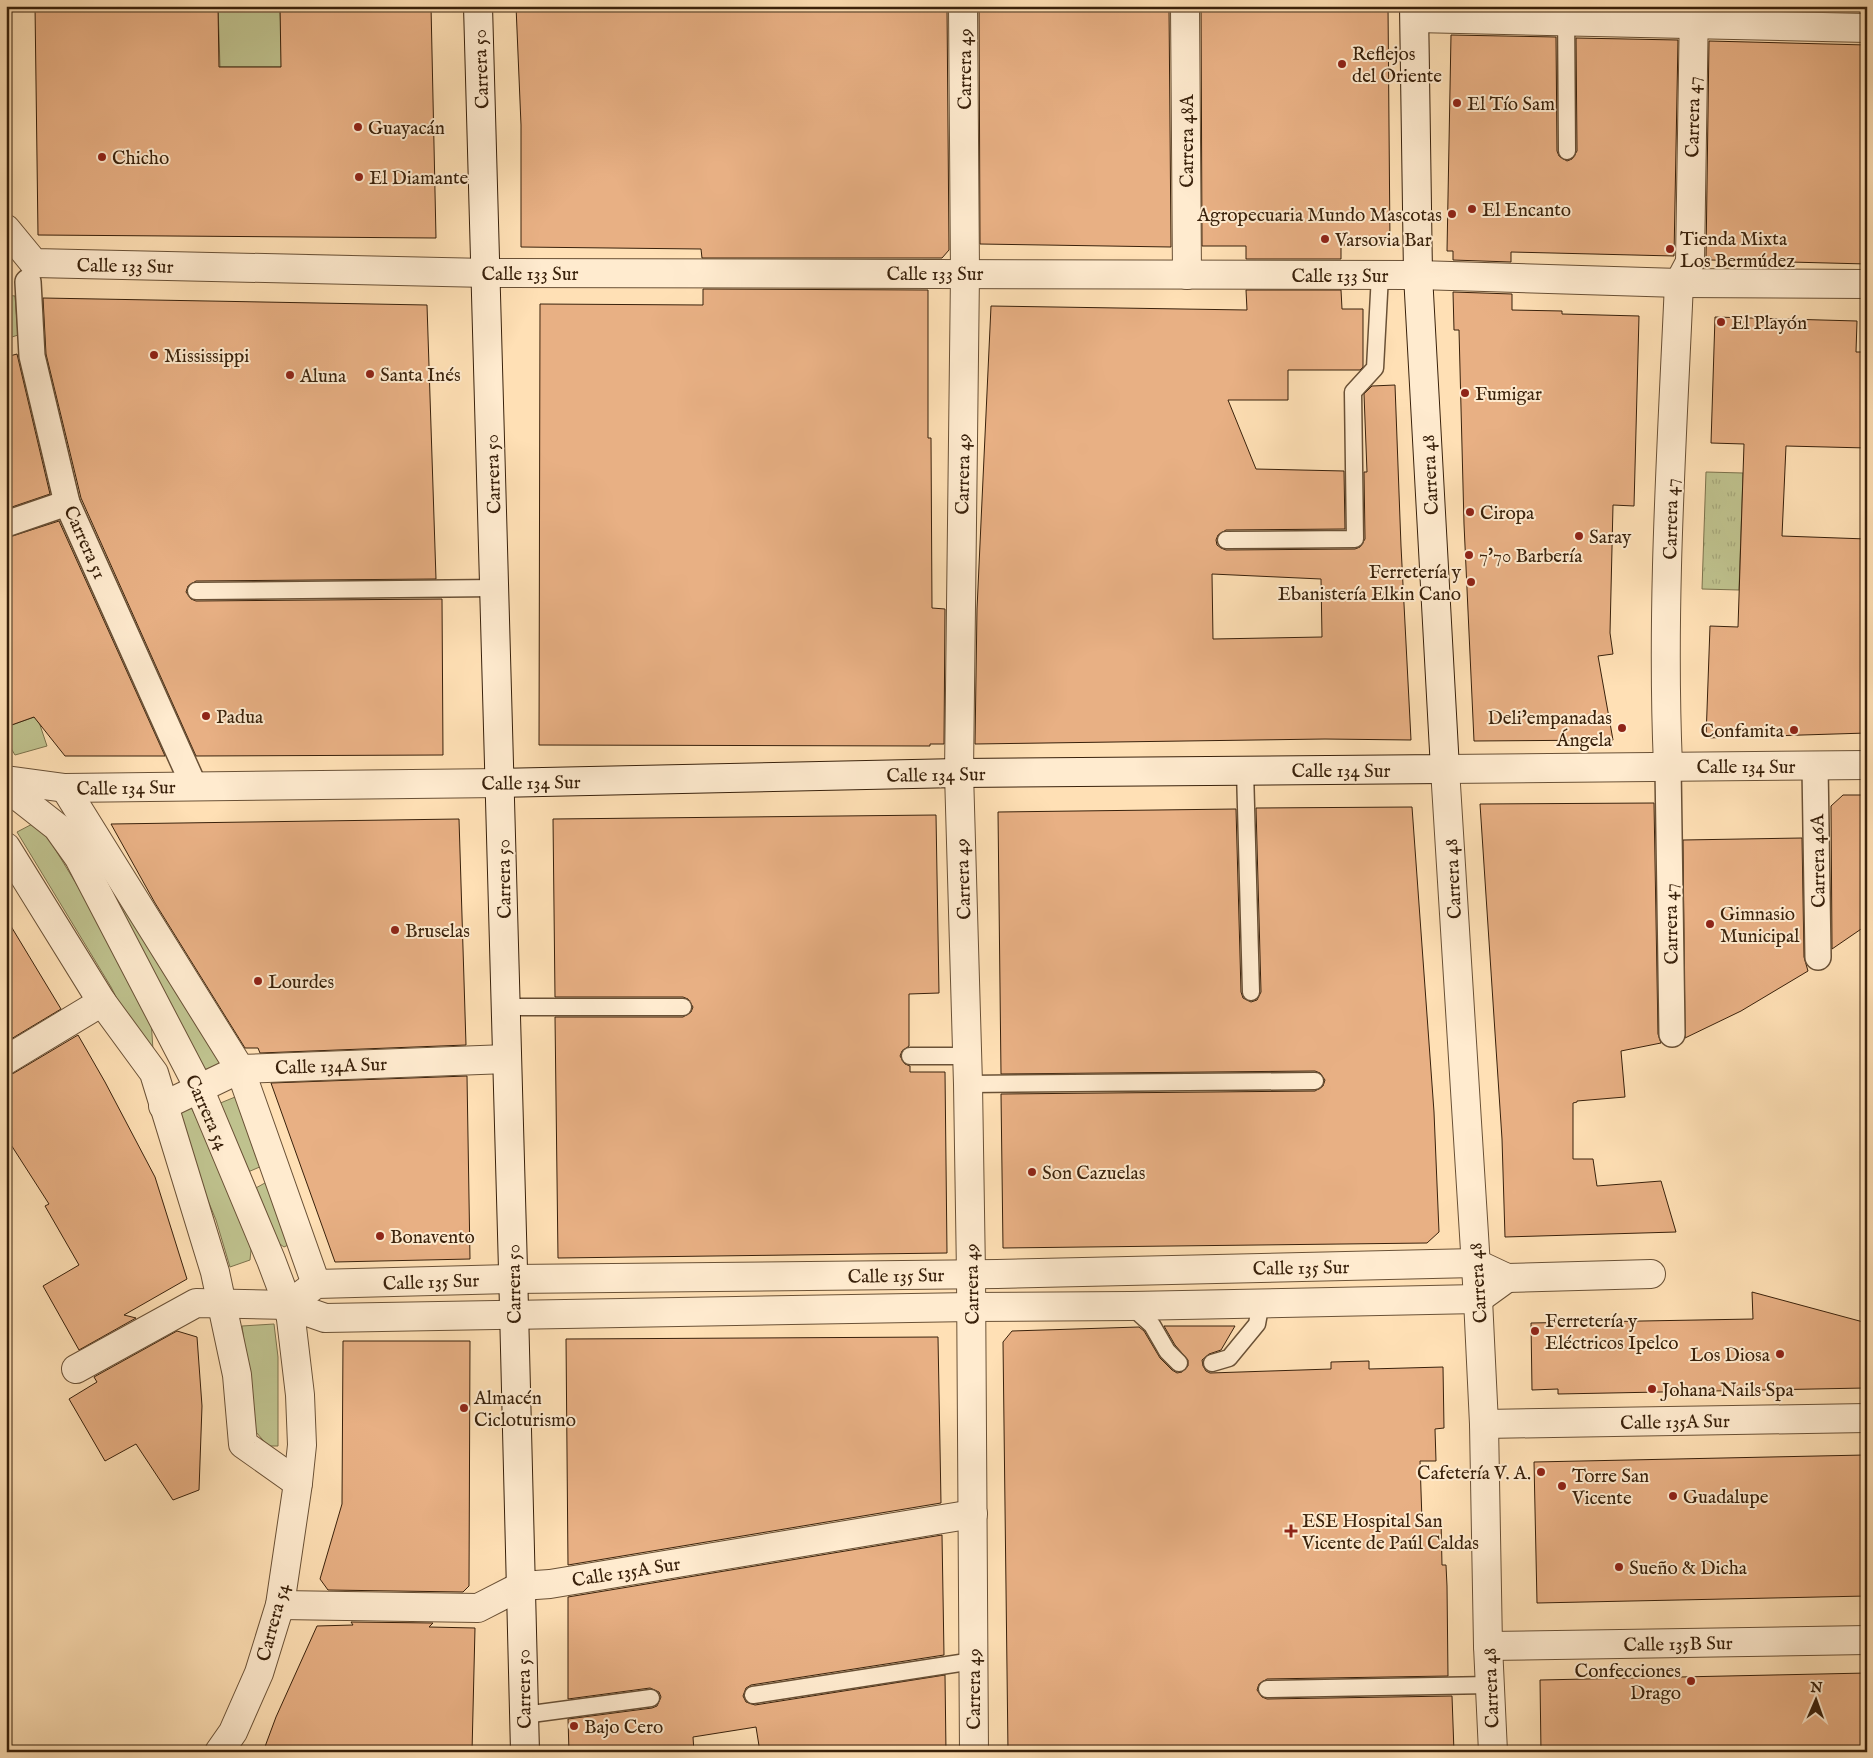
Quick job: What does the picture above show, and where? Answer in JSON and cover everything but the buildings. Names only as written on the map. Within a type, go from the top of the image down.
[{"type":"street","name":"Carrera 50","points":[[478,6],[496,588],[525,1752]]},
{"type":"street","name":"Carrera 49","points":[[963,6],[965,273],[958,773],[968,1084],[974,1752]]},
{"type":"street","name":"Carrera 48A","points":[[1185,6],[1187,275]]},
{"type":"street","points":[[1414,12],[1694,15],[1867,28]]},
{"type":"street","name":"Carrera 48","points":[[1414,12],[1418,275],[1444,769],[1478,1299],[1484,1424],[1492,1752]]},
{"type":"street","name":"Carrera 47","points":[[1672,1034],[1667,616],[1679,282],[1690,262],[1694,15]]},
{"type":"street","name":"Calle 133 Sur","points":[[10,235],[34,264],[487,273],[1418,275],[1679,282],[1867,284]]},
{"type":"street","name":"Carrera 51","points":[[28,282],[32,356],[68,503],[194,786]]},
{"type":"street","points":[[6,524],[68,503]]},
{"type":"street","name":"Carrera 46A","points":[[1815,765],[1818,957]]},
{"type":"street","name":"Calle 134 Sur","points":[[6,780],[66,788],[501,783],[958,773],[1867,765]]},
{"type":"street","name":"Carrera 54","points":[[6,787],[57,827],[79,858],[200,1088],[272,1260],[288,1305],[300,1395],[302,1445],[280,1605],[259,1673],[233,1732],[219,1752]]},
{"type":"street","points":[[66,788],[240,1068],[316,1284],[288,1305]]},
{"type":"street","name":"Carrera 54","points":[[6,847],[102,1002],[154,1073],[215,1272],[237,1375],[242,1444],[298,1484]]},
{"type":"street","points":[[6,1060],[102,1002]]},
{"type":"street","name":"Calle 134A Sur","points":[[164,1106],[240,1068],[507,1059]]},
{"type":"street","name":"Calle 135 Sur","points":[[316,1284],[513,1279],[971,1274],[1476,1263],[1507,1278],[1651,1274]]},
{"type":"street","points":[[1478,1299],[1507,1278]]},
{"type":"street","name":"Calle 135 Sur","points":[[76,1369],[196,1303],[288,1305],[325,1318],[1478,1299]]},
{"type":"street","name":"Calle 135A Sur","points":[[1484,1424],[1867,1418]]},
{"type":"street","name":"Calle 135A Sur","points":[[280,1605],[478,1608],[521,1586],[550,1584],[973,1514]]},
{"type":"street","name":"Calle 135B Sur","points":[[1488,1646],[1867,1640]]},
{"type":"lane","points":[[1566,14],[1567,151]]},
{"type":"lane","points":[[1226,540],[1355,539],[1354,392],[1375,368],[1380,275]]},
{"type":"lane","points":[[196,591],[496,588]]},
{"type":"lane","points":[[1245,770],[1251,992]]},
{"type":"lane","points":[[506,1007],[683,1007]]},
{"type":"lane","points":[[910,1056],[967,1056]]},
{"type":"lane","points":[[968,1084],[1315,1081]]},
{"type":"lane","points":[[1212,1363],[1230,1358],[1257,1324],[1261,1302]]},
{"type":"lane","points":[[1131,1306],[1152,1325],[1167,1351],[1179,1363]]},
{"type":"lane","points":[[753,1695],[973,1660]]},
{"type":"lane","points":[[1267,1689],[1490,1685]]},
{"type":"lane","points":[[524,1716],[651,1698]]},
{"type":"green space","points":[[218,6],[280,6],[282,67],[220,67]]},
{"type":"green space","points":[[6,295],[15,296],[18,335],[6,339]]},
{"type":"green space","points":[[1706,472],[1743,473],[1739,590],[1702,589]]},
{"type":"green space","points":[[37,716],[47,746],[15,755],[6,740],[6,727]]},
{"type":"green space","points":[[38,821],[91,908],[151,1019],[153,1050],[143,1050],[111,987],[17,832]]},
{"type":"green space","points":[[91,850],[224,1062],[202,1071],[143,957]]},
{"type":"green space","points":[[240,1095],[269,1163],[248,1172],[218,1104]]},
{"type":"green space","points":[[189,1103],[236,1199],[251,1250],[250,1260],[230,1267],[216,1220],[171,1111]]},
{"type":"green space","points":[[274,1178],[290,1244],[284,1247],[277,1242],[254,1189]]},
{"type":"green space","points":[[274,1324],[278,1357],[278,1446],[268,1446],[256,1432],[242,1326]]},
{"type":"place","name":"Reflejos del Oriente","points":[[1342,64]]},
{"type":"place","name":"El Tío Sam","points":[[1457,103]]},
{"type":"place","name":"Guayacán","points":[[358,127]]},
{"type":"place","name":"Chicho","points":[[102,157]]},
{"type":"place","name":"El Diamante","points":[[359,177]]},
{"type":"place","name":"El Encanto","points":[[1472,209]]},
{"type":"place","name":"Agropecuaria Mundo Mascotas","points":[[1452,214]]},
{"type":"place","name":"Varsovia Bar","points":[[1325,239]]},
{"type":"place","name":"Tienda Mixta Los Bermúdez","points":[[1670,249]]},
{"type":"place","name":"El Playón","points":[[1721,322]]},
{"type":"place","name":"Mississippi","points":[[154,355]]},
{"type":"place","name":"Santa Inés","points":[[370,374]]},
{"type":"place","name":"Aluna","points":[[290,375]]},
{"type":"place","name":"Fumigar","points":[[1465,393]]},
{"type":"place","name":"Ciropa","points":[[1470,512]]},
{"type":"place","name":"Saray","points":[[1579,536]]},
{"type":"place","name":"7'70 Barbería","points":[[1469,555]]},
{"type":"place","name":"Ferretería y Ebanistería Elkin Cano","points":[[1471,582]]},
{"type":"place","name":"Padua","points":[[206,716]]},
{"type":"place","name":"Deli'empanadas Ángela","points":[[1622,728]]},
{"type":"place","name":"Confamita","points":[[1794,730]]},
{"type":"place","name":"Gimnasio Municipal","points":[[1710,924]]},
{"type":"place","name":"Bruselas","points":[[395,930]]},
{"type":"place","name":"Lourdes","points":[[258,981]]},
{"type":"place","name":"Son Cazuelas","points":[[1032,1172]]},
{"type":"place","name":"Bonavento","points":[[380,1236]]},
{"type":"place","name":"Ferretería y Eléctricos Ipelco","points":[[1535,1331]]},
{"type":"place","name":"Los Diosa","points":[[1780,1354]]},
{"type":"place","name":"Johana Nails Spa","points":[[1652,1389]]},
{"type":"place","name":"Almacén Cicloturismo","points":[[464,1408]]},
{"type":"place","name":"Cafetería V. A.","points":[[1541,1472]]},
{"type":"place","name":"Torre San Vicente","points":[[1562,1486]]},
{"type":"place","name":"Guadalupe","points":[[1673,1496]]},
{"type":"place","name":"ESE Hospital San Vicente de Paúl Caldas","points":[[1291,1531]]},
{"type":"place","name":"Sueño & Dicha","points":[[1619,1567]]},
{"type":"place","name":"Confecciones Drago","points":[[1691,1681]]},
{"type":"place","name":"Bajo Cero","points":[[574,1726]]}]
